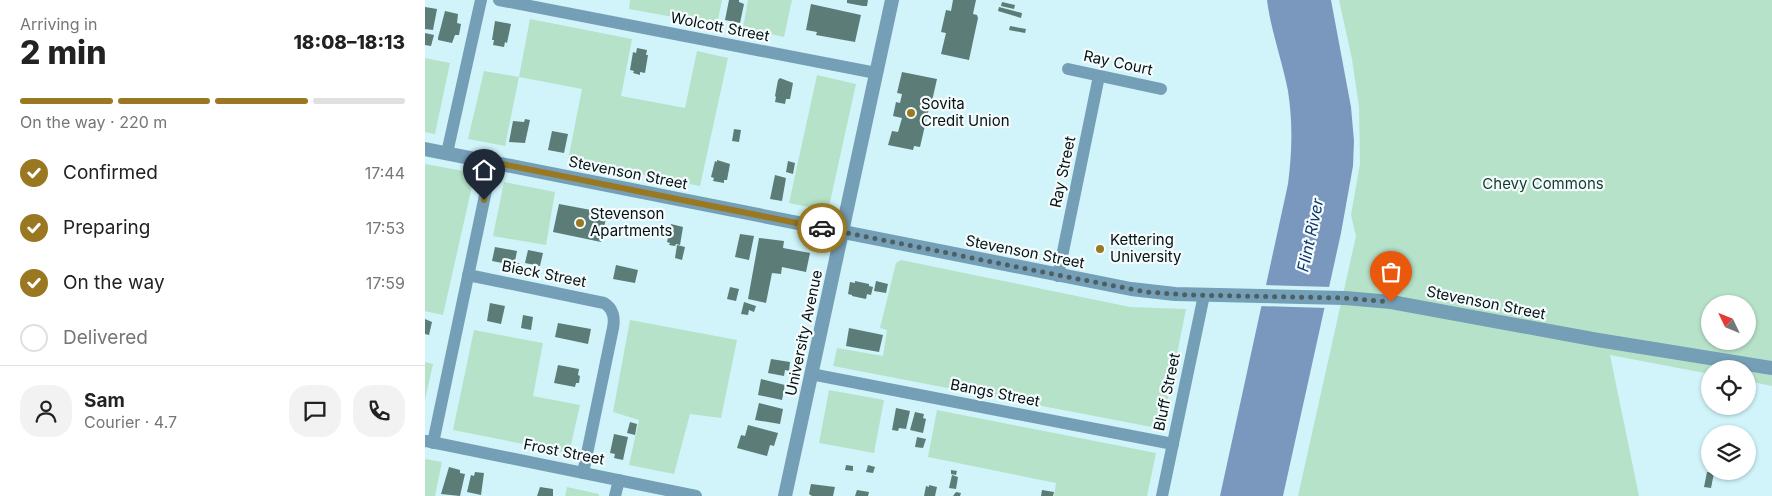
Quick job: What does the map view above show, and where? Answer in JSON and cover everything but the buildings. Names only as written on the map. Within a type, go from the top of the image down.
[{"type":"street","points":[[447,153],[481,0]]},
{"type":"street","name":"Wolcott Street","points":[[499,0],[876,73]]},
{"type":"street","name":"University Avenue","points":[[785,496],[892,0]]},
{"type":"street","name":"Ray Court","points":[[1068,68],[1161,89]]},
{"type":"street","name":"Ray Street","points":[[1058,276],[1099,76]]},
{"type":"street","name":"Stevenson Street","points":[[425,149],[1058,276],[1147,292],[1345,298],[1391,302],[1598,340],[1772,368]]},
{"type":"street","points":[[429,442],[492,162]]},
{"type":"street","name":"Bieck Street","points":[[468,275],[604,303],[611,309],[614,317],[613,328],[583,473]]},
{"type":"street","name":"Bluff Street","points":[[1162,496],[1204,295]]},
{"type":"street","name":"Bangs Street","points":[[811,374],[1173,444]]},
{"type":"street","name":"Frost Street","points":[[429,442],[696,496]]},
{"type":"street","points":[[615,496],[619,480]]},
{"type":"green space","points":[[630,0],[722,0],[717,25],[629,9]]},
{"type":"green space","points":[[748,0],[792,0],[784,37],[743,28]]},
{"type":"green space","name":"Chevy Commons","points":[[1339,0],[1772,0],[1772,386],[1756,383],[1756,360],[1701,360],[1701,372],[1610,355],[1639,496],[1298,496],[1356,236],[1351,215],[1360,164],[1359,107],[1352,59]]},
{"type":"green space","points":[[530,19],[632,39],[621,96],[685,108],[697,51],[728,58],[700,186],[568,160],[582,89],[519,77]]},
{"type":"green space","points":[[425,58],[450,63],[435,134],[425,132]]},
{"type":"green space","points":[[484,71],[519,77],[505,146],[468,139]]},
{"type":"green space","points":[[817,75],[856,84],[828,211],[789,203]]},
{"type":"green space","points":[[425,164],[475,173],[443,315],[425,311]]},
{"type":"green space","points":[[504,182],[555,192],[546,245],[493,236]]},
{"type":"green space","points":[[901,260],[1130,307],[1186,309],[1162,429],[833,366],[837,348],[883,356],[887,330],[880,328],[896,263]]},
{"type":"green space","points":[[630,320],[737,340],[721,418],[690,414],[674,474],[629,465],[639,420],[613,412]]},
{"type":"green space","points":[[474,330],[543,343],[533,396],[580,405],[569,453],[453,430]]},
{"type":"green space","points":[[425,362],[433,364],[425,400]]},
{"type":"green space","points":[[829,390],[884,400],[874,453],[819,443]]},
{"type":"green space","points":[[937,410],[1156,453],[1147,496],[1054,496],[1056,483],[928,457]]},
{"type":"green space","points":[[425,459],[442,462],[435,496],[425,496]]},
{"type":"green space","points":[[567,487],[599,494],[599,496],[565,496]]},
{"type":"water","name":"Flint River","points":[[1267,0],[1331,0],[1351,107],[1354,141],[1353,166],[1341,233],[1283,496],[1220,496],[1288,184],[1291,138],[1290,103]]},
{"type":"pier","points":[[1263,285],[1332,287],[1327,308],[1259,306]]},
{"type":"way so far","points":[[822,228],[1147,292],[1189,295],[1370,299],[1391,302]]},
{"type":"place","name":"Sovita Credit Union","points":[[911,113]]},
{"type":"place","name":"Stevenson Apartments","points":[[580,223]]},
{"type":"place","name":"Kettering University","points":[[1100,249]]},
{"type":"route","points":[[484,200],[492,162],[822,228]]}]
